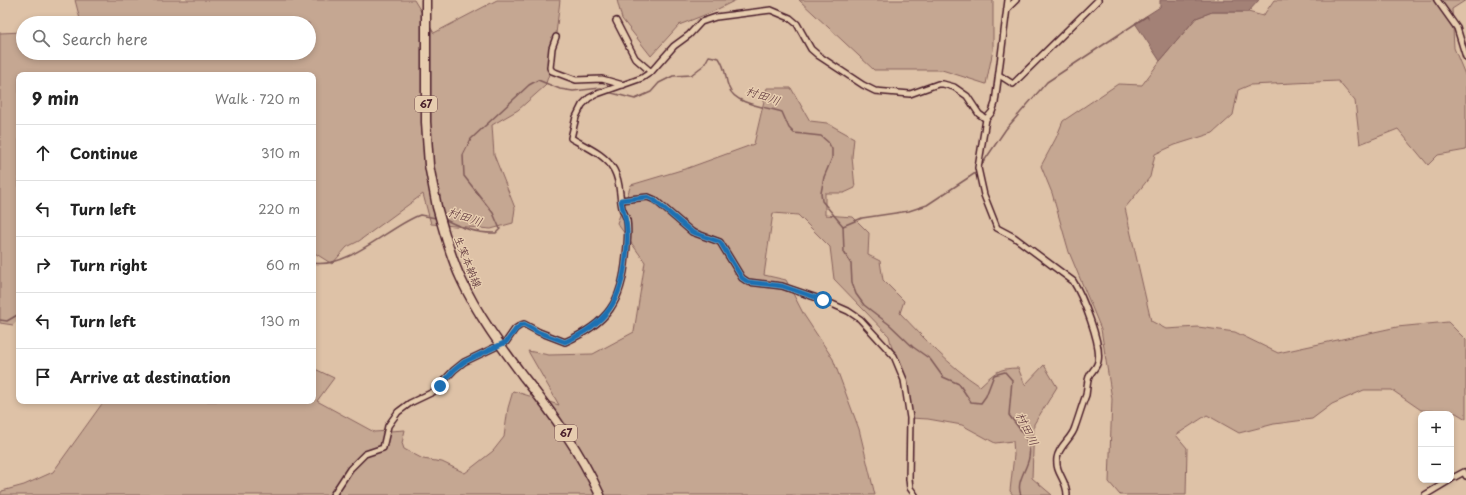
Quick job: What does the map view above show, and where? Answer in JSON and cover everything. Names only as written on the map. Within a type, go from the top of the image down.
[{"type":"main road","name":"生実本納線","points":[[426,0],[426,122],[429,165],[437,207],[451,254],[469,297],[497,341],[575,446],[600,495]]},
{"type":"street","points":[[1008,0],[995,103],[992,112],[986,119],[978,174],[997,228],[1014,237],[1073,281],[1078,289],[1080,299],[1093,326],[1097,345],[1098,362],[1088,378],[1086,394],[1075,427],[1061,448],[1057,459],[1057,468],[1066,482],[1067,495]]},
{"type":"street","points":[[1008,9],[1016,0]]},
{"type":"street","points":[[1437,0],[1457,28],[1466,57]]},
{"type":"street","points":[[999,75],[1014,84],[1094,1]]},
{"type":"street","points":[[333,495],[350,469],[364,454],[383,448],[388,426],[398,412],[410,403],[433,392],[454,370],[464,362],[506,342],[516,329],[524,324],[538,332],[565,342],[591,328],[617,299],[624,275],[628,232],[621,200],[620,186],[614,169],[600,154],[571,138],[576,117],[582,105],[589,98],[604,91],[642,78],[651,72],[674,46],[689,35],[706,19],[771,10],[790,18],[797,24],[811,49],[863,86],[875,91],[910,94],[938,84],[943,84],[954,87],[967,96],[979,114],[986,119]]},
{"type":"street","points":[[616,21],[635,58],[651,72]]},
{"type":"street","points":[[556,37],[550,60],[550,68],[552,71],[576,80],[602,79],[621,85]]},
{"type":"street","points":[[621,200],[648,197],[654,200],[692,232],[716,239],[725,247],[742,278],[748,282],[782,286],[836,305],[860,319],[894,356],[902,373],[910,418],[909,479],[910,488],[915,495]]},
{"type":"street","points":[[1454,478],[1465,473]]},
{"type":"street","points":[[1425,495],[1446,483]]},
{"type":"shaded area","points":[[75,0],[414,0],[434,33],[497,0],[560,0],[556,34],[552,39],[553,62],[545,86],[518,110],[492,125],[494,155],[515,208],[513,223],[491,229],[431,224],[423,194],[359,241],[347,247],[332,264],[316,254],[316,72],[16,72],[16,322],[13,325],[0,323],[0,33],[16,32],[16,60],[316,60],[316,16],[79,16]]},
{"type":"shaded area","points":[[617,0],[736,0],[712,12],[679,25],[651,56],[622,19]]},
{"type":"shaded area","points":[[799,0],[993,0],[993,50],[986,84],[942,70],[874,70]]},
{"type":"shaded area","points":[[1160,0],[1259,0],[1248,12],[1212,12],[1196,18],[1160,61],[1135,23],[1160,7]]},
{"type":"shaded area","points":[[1274,0],[1466,0],[1452,9],[1454,48],[1466,77],[1466,150],[1438,155],[1428,165],[1398,129],[1360,144],[1355,101],[1338,81],[1250,85],[1238,90],[1233,115],[1213,133],[1175,145],[1155,154],[1150,177],[1125,208],[1151,321],[1166,329],[1198,327],[1235,332],[1278,353],[1397,327],[1448,322],[1466,340],[1466,419],[1454,413],[1454,411],[1421,410],[1392,390],[1364,390],[1332,404],[1312,419],[1274,424],[1239,433],[1207,415],[1176,435],[1187,448],[1186,495],[1120,495],[1109,482],[1112,399],[1101,329],[1069,252],[1052,193],[1041,166],[1063,121],[1118,84],[1142,85],[1196,18],[1212,12],[1248,12],[1263,16]]},
{"type":"shaded area","points":[[767,88],[791,88],[810,121],[827,123],[854,138],[852,157],[855,188],[844,193],[825,193],[825,215],[853,217],[869,233],[868,255],[880,261],[883,280],[904,301],[900,313],[948,361],[980,386],[1001,370],[1018,368],[1025,385],[1044,365],[1057,387],[1034,424],[1032,478],[1052,495],[1013,495],[1010,491],[1014,455],[1013,441],[995,443],[962,425],[928,419],[910,418],[889,336],[834,279],[830,247],[798,215],[773,213],[764,275],[786,280],[804,315],[833,359],[859,429],[875,495],[0,495],[2,491],[24,485],[53,472],[102,404],[316,404],[316,369],[334,378],[317,401],[374,432],[405,430],[402,443],[404,449],[423,459],[442,462],[465,473],[493,451],[504,437],[508,408],[513,391],[559,405],[528,351],[549,355],[593,354],[634,332],[645,262],[617,223],[631,185],[688,168],[754,144]]},
{"type":"waterway","points":[[980,167],[1006,129],[1047,82],[1147,16],[1148,18]]},
{"type":"waterway","name":"村田川","points":[[608,92],[635,99],[651,92],[659,83],[673,76],[691,75],[704,65],[709,56],[719,58],[732,94],[744,102],[782,112],[789,128],[794,133],[821,136],[828,142],[832,149],[832,158],[824,177],[821,193],[822,201],[843,226],[844,252],[851,264],[852,283],[856,294],[864,305],[890,325],[913,347],[930,359],[943,377],[959,384],[971,402],[981,403],[986,396],[994,375],[1005,372],[1012,380],[1009,415],[1026,438],[1030,454],[1020,483],[1019,489],[1021,495]]},
{"type":"waterway","name":"村田川","points":[[444,219],[463,228],[476,231],[496,233],[500,229],[493,213],[464,176],[463,155],[471,139],[529,85],[538,80],[560,89],[573,91],[601,88],[605,90]]},
{"type":"waterway","points":[[843,226],[862,218],[909,211],[927,205],[977,172]]},
{"type":"waterway","name":"村田川","points":[[316,263],[326,263],[352,255],[404,223],[420,215],[436,218]]},
{"type":"waterway","name":"村田川","points":[[0,320],[7,321],[16,316]]},
{"type":"route","points":[[440,386],[454,370],[464,362],[500,346],[506,342],[521,325],[524,324],[538,332],[565,342],[591,328],[606,313],[617,299],[624,275],[628,232],[621,200],[648,197],[661,204],[692,232],[716,239],[725,247],[742,278],[748,282],[782,286],[823,300]]}]
